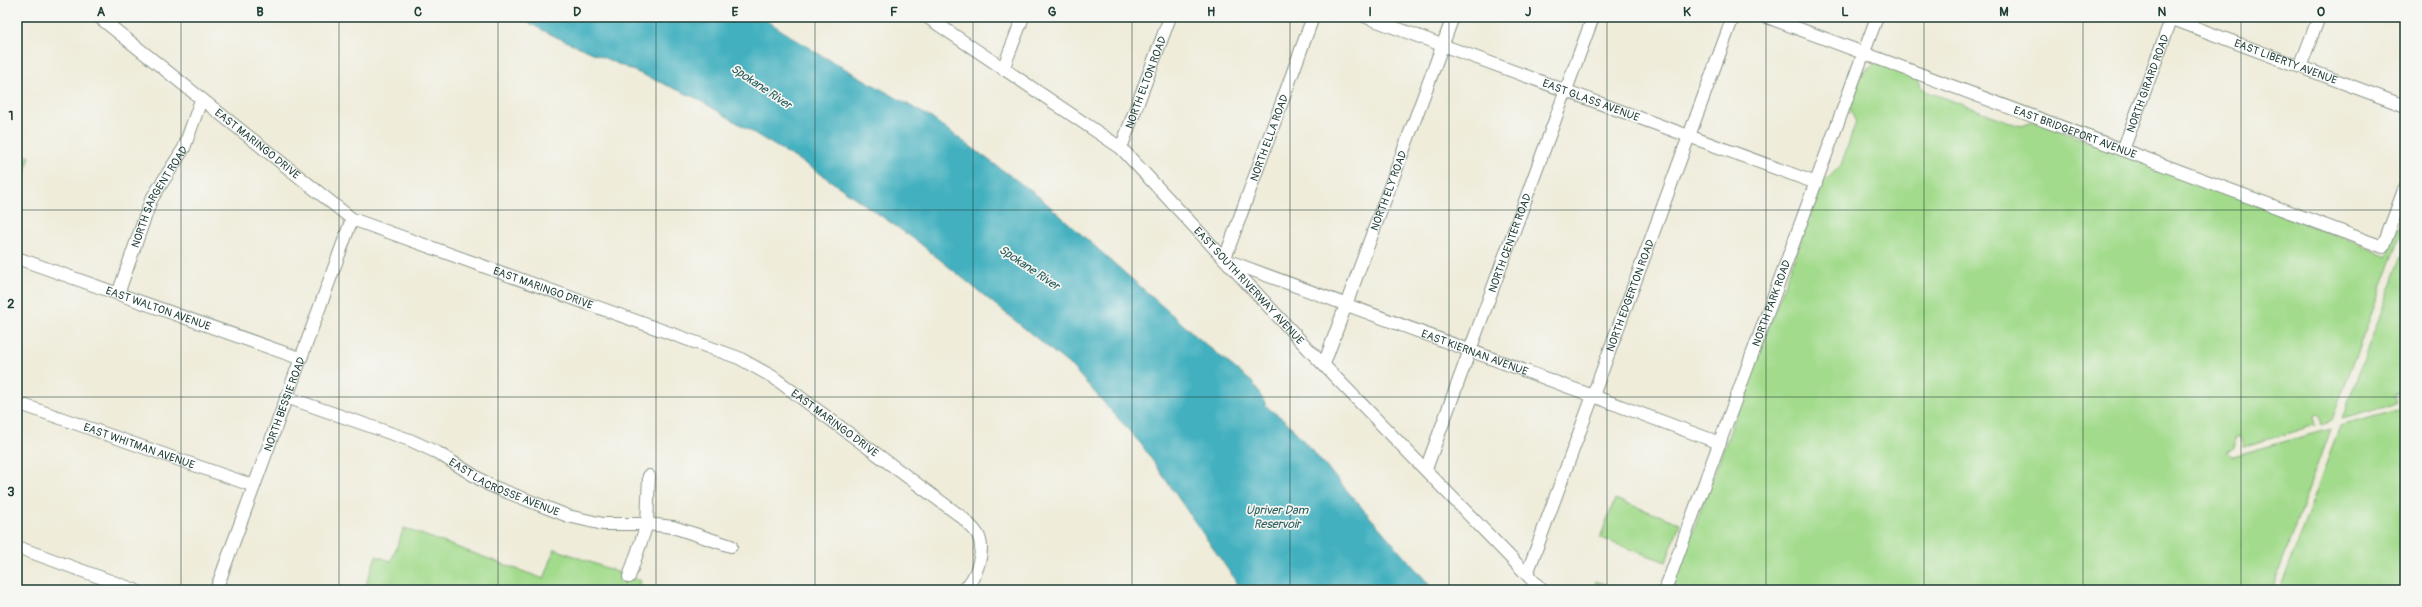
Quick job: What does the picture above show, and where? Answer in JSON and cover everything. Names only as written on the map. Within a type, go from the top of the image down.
[{"type":"street","name":"EAST MARINGO DRIVE","points":[[99,17],[201,100],[352,219],[739,358],[776,380],[963,518],[978,535],[981,555],[976,574],[963,590]]},
{"type":"street","name":"EAST SOUTH RIVERWAY AVENUE","points":[[927,17],[1121,148],[1324,364],[1542,590]]},
{"type":"street","points":[[1003,69],[1024,17]]},
{"type":"street","name":"NORTH ELTON ROAD","points":[[1121,148],[1170,17]]},
{"type":"street","name":"NORTH ELLA ROAD","points":[[1227,260],[1313,17]]},
{"type":"street","name":"EAST GLASS AVENUE","points":[[1366,17],[1816,183]]},
{"type":"street","name":"NORTH ELY ROAD","points":[[1324,364],[1453,17]]},
{"type":"street","name":"NORTH CENTER ROAD","points":[[1426,469],[1593,17]]},
{"type":"street","name":"NORTH EDGERTON ROAD","points":[[1527,574],[1733,17]]},
{"type":"street","name":"EAST BRIDGEPORT AVENUE","points":[[1767,17],[2383,247],[2405,187]]},
{"type":"street","name":"NORTH PARK ROAD","points":[[1666,590],[1877,17]]},
{"type":"street","points":[[2300,67],[2319,17]]},
{"type":"street","name":"EAST LIBERTY AVENUE","points":[[2170,18],[2405,106]]},
{"type":"street","name":"NORTH GIRARD ROAD","points":[[2123,150],[2170,18]]},
{"type":"street","name":"NORTH SARGENT ROAD","points":[[118,294],[151,200],[184,148],[201,100]]},
{"type":"street","name":"NORTH BESSIE ROAD","points":[[216,590],[352,219]]},
{"type":"street","name":"EAST WALTON AVENUE","points":[[17,258],[300,358]]},
{"type":"street","name":"EAST KIERNAN AVENUE","points":[[1227,260],[1720,443]]},
{"type":"street","name":"EAST LACROSSE AVENUE","points":[[286,397],[410,440],[438,453],[489,485],[568,516],[603,524],[647,524],[673,527],[731,546]]},
{"type":"street","name":"EAST WHITMAN AVENUE","points":[[26,406],[254,486]]},
{"type":"street","points":[[629,577],[647,524],[649,476]]},
{"type":"street","points":[[17,547],[135,590]]},
{"type":"green space","points":[[1875,63],[1915,77],[1923,90],[2021,126],[2034,121],[2346,239],[2387,257],[2405,208],[2405,224],[2332,420],[2322,425],[2319,414],[2317,414],[2313,417],[2315,425],[2243,447],[2240,438],[2234,438],[2234,448],[2227,452],[2233,456],[2330,429],[2272,590],[1671,590],[1822,184],[1841,165],[1856,122],[1850,110],[1862,73]]},
{"type":"green space","points":[[17,152],[30,157],[17,193]]},
{"type":"green space","points":[[2405,247],[2405,401],[2402,402],[2399,394],[2394,394],[2396,404],[2342,419]]},
{"type":"green space","points":[[2405,408],[2405,590],[2280,590],[2340,426]]},
{"type":"green space","points":[[1615,499],[1680,523],[1666,562],[1600,538]]},
{"type":"green space","points":[[404,528],[544,579],[555,549],[641,581],[638,590],[364,590],[376,556],[391,561]]},
{"type":"green space","points":[[1596,581],[1621,590],[1593,590]]},
{"type":"water","points":[[517,17],[761,17],[814,51],[930,117],[1038,196],[1204,343],[1253,383],[1268,408],[1286,421],[1434,590],[1242,590],[1141,444],[1072,367],[917,241],[815,170],[696,98],[554,36]]},
{"type":"water label","name":"Spokane River","points":[[761,87]]},
{"type":"water label","name":"Spokane River","points":[[1029,268]]},
{"type":"water label","name":"Upriver Dam Reservoir","points":[[1277,517]]}]
